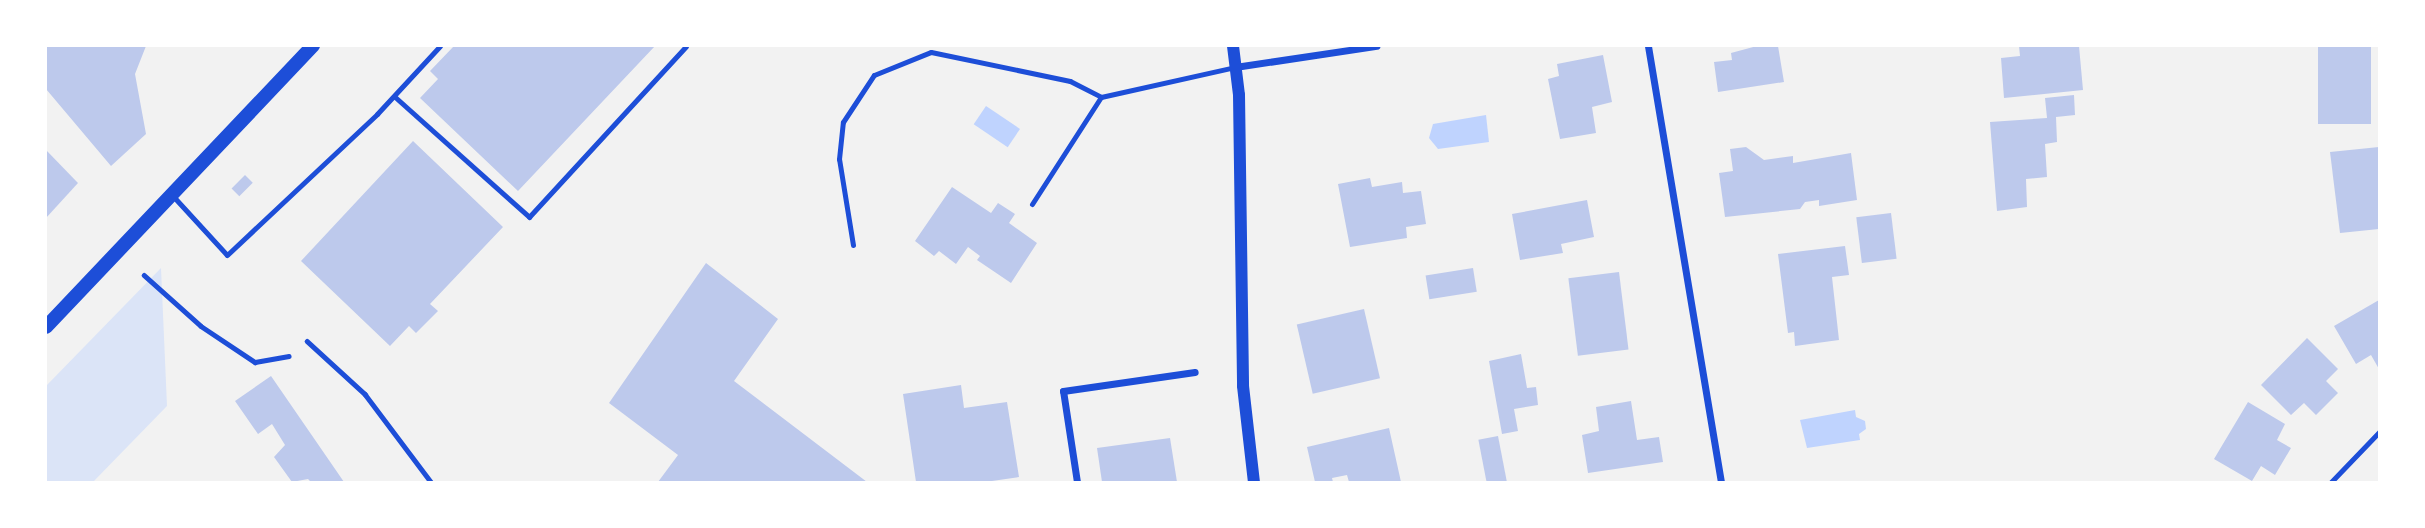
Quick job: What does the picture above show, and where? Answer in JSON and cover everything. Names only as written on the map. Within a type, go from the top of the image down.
[{"type":"main road","points":[[46,327],[313,46]]},
{"type":"street","points":[[1233,46],[1243,386],[1254,482]]},
{"type":"street","points":[[1235,67],[1376,46]]},
{"type":"street","points":[[1648,46],[1721,482]]},
{"type":"street","points":[[1077,482],[1063,391],[1195,372]]},
{"type":"lane","points":[[172,195],[227,255],[395,96],[440,46]]},
{"type":"lane","points":[[395,96],[528,216],[686,46]]},
{"type":"lane","points":[[853,245],[839,159],[843,122],[874,75],[931,51],[1070,81],[1101,97],[1235,67]]},
{"type":"lane","points":[[1032,204],[1101,97]]},
{"type":"lane","points":[[2331,482],[2379,431]]},
{"type":"path","points":[[144,275],[201,326],[255,362],[288,356]]},
{"type":"path","points":[[307,341],[365,394],[431,482]]},
{"type":"shaded area","points":[[161,268],[167,406],[93,482],[46,482],[46,386]]},
{"type":"water","points":[[986,106],[1020,129],[1008,147],[974,124]]},
{"type":"water","points":[[1486,115],[1489,142],[1438,149],[1429,138],[1433,124]]},
{"type":"water","points":[[1855,410],[1856,417],[1865,421],[1866,429],[1859,434],[1860,440],[1807,448],[1800,420]]},
{"type":"building","points":[[46,46],[146,46],[135,74],[146,134],[111,166],[46,89]]},
{"type":"building","points":[[454,46],[655,46],[518,191],[420,98],[438,79],[430,71]]},
{"type":"building","points":[[1757,46],[1778,46],[1784,82],[1718,92],[1714,62],[1732,60],[1731,53]]},
{"type":"building","points":[[2019,46],[2079,46],[2083,90],[2004,98],[2001,58],[2020,56]]},
{"type":"building","points":[[2318,46],[2371,46],[2371,124],[2318,124]]},
{"type":"building","points":[[1603,55],[1612,102],[1592,107],[1596,133],[1560,139],[1548,79],[1559,76],[1557,64]]},
{"type":"building","points":[[2074,95],[2075,115],[2056,117],[2057,142],[2045,144],[2047,177],[2026,179],[2027,207],[1997,211],[1990,122],[2047,118],[2045,98]]},
{"type":"building","points":[[413,141],[503,227],[430,304],[438,311],[416,333],[409,326],[390,346],[301,261]]},
{"type":"building","points":[[1746,147],[1764,160],[1793,156],[1793,163],[1851,153],[1857,200],[1819,206],[1819,200],[1805,202],[1800,209],[1725,217],[1719,173],[1733,171],[1730,149]]},
{"type":"building","points":[[2379,147],[2379,229],[2340,233],[2330,152]]},
{"type":"building","points":[[46,150],[78,183],[46,218]]},
{"type":"building","points":[[245,175],[253,183],[239,196],[232,188]]},
{"type":"building","points":[[1370,178],[1372,187],[1402,182],[1403,193],[1421,191],[1426,224],[1406,227],[1407,238],[1350,247],[1338,184]]},
{"type":"building","points":[[952,187],[991,213],[998,203],[1015,214],[1009,223],[1037,243],[1011,283],[977,260],[980,256],[968,247],[956,264],[939,251],[934,256],[915,241]]},
{"type":"building","points":[[1587,200],[1594,237],[1561,244],[1563,253],[1520,260],[1512,214]]},
{"type":"building","points":[[1891,213],[1897,259],[1862,263],[1856,217]]},
{"type":"building","points":[[1845,246],[1849,275],[1832,277],[1839,340],[1795,346],[1794,332],[1788,333],[1778,254]]},
{"type":"building","points":[[706,263],[778,319],[734,381],[867,482],[658,482],[678,455],[609,403]]},
{"type":"building","points":[[1473,268],[1477,292],[1429,299],[1426,276]]},
{"type":"building","points":[[1619,272],[1629,349],[1578,356],[1568,278]]},
{"type":"building","points":[[2379,300],[2379,369],[2371,355],[2356,364],[2334,326]]},
{"type":"building","points":[[1364,309],[1380,378],[1313,394],[1297,325]]},
{"type":"building","points":[[2307,338],[2338,369],[2326,381],[2338,393],[2316,415],[2304,403],[2291,415],[2261,385]]},
{"type":"building","points":[[1521,354],[1527,388],[1536,387],[1538,405],[1514,409],[1518,431],[1502,434],[1489,361]]},
{"type":"building","points":[[271,376],[344,482],[311,482],[308,479],[292,482],[274,457],[285,445],[272,424],[258,434],[235,401]]},
{"type":"building","points":[[961,385],[964,408],[1007,402],[1019,477],[985,482],[916,482],[903,394]]},
{"type":"building","points":[[1631,401],[1637,440],[1659,437],[1663,462],[1588,473],[1582,435],[1599,431],[1596,407]]},
{"type":"building","points":[[2248,402],[2285,424],[2277,440],[2291,448],[2275,475],[2261,466],[2252,481],[2214,459]]},
{"type":"building","points":[[1389,428],[1401,482],[1349,482],[1347,475],[1332,478],[1333,482],[1315,482],[1307,447]]},
{"type":"building","points":[[1498,436],[1507,482],[1487,482],[1478,440]]},
{"type":"building","points":[[1170,438],[1177,482],[1102,482],[1097,448]]}]
